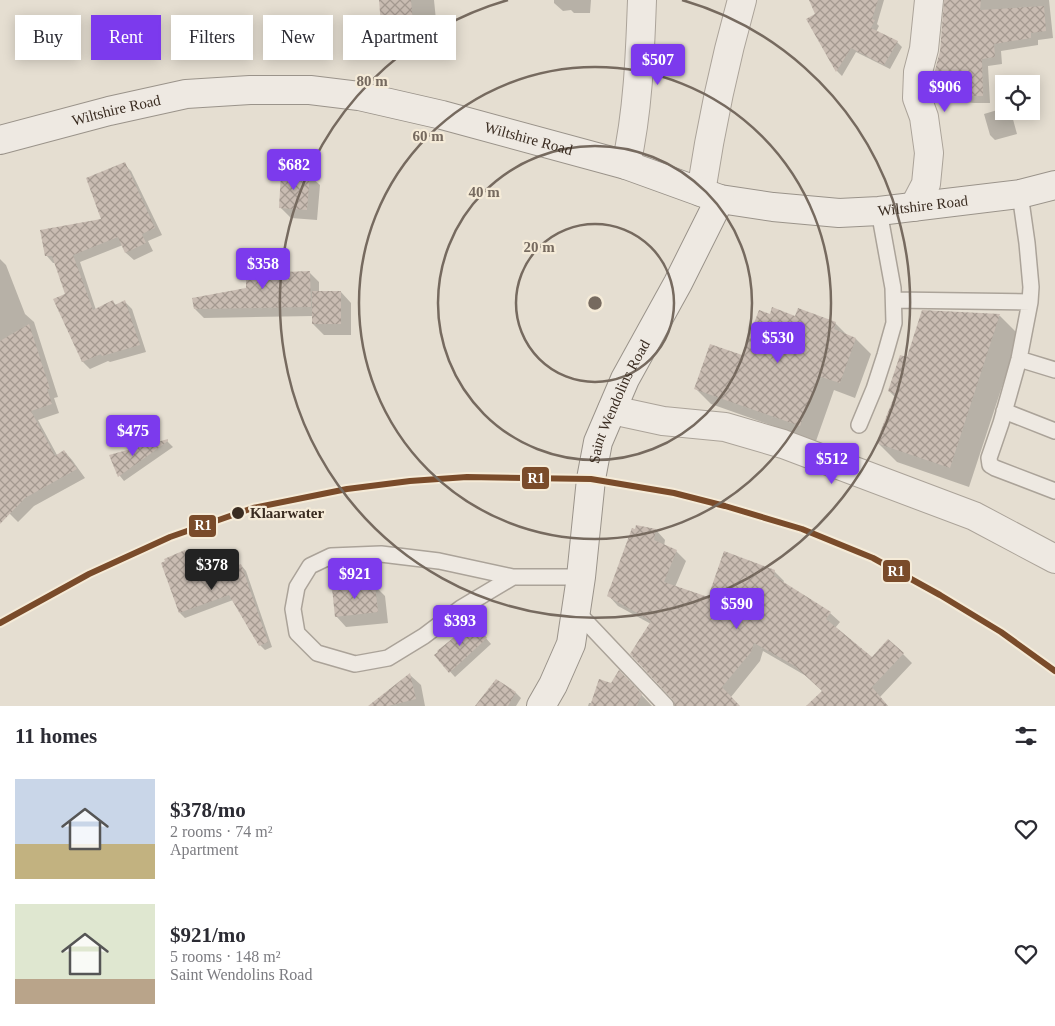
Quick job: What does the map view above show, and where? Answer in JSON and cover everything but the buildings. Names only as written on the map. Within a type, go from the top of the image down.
[{"type":"street","points":[[626,165],[632,135],[641,35],[642,0]]},
{"type":"street","name":"Saint Wendolins Road","points":[[541,706],[553,685],[571,644],[581,577],[591,479],[598,442],[625,380],[678,283],[710,195],[712,119],[742,0]]},
{"type":"street","points":[[914,207],[926,184],[929,153],[924,117],[917,98],[918,72],[924,49],[929,0]]},
{"type":"street","name":"Wiltshire Road","points":[[0,140],[110,111],[186,94],[250,90],[310,90],[359,96],[442,115],[626,165],[710,195],[800,210],[839,213],[879,211],[1020,194],[1055,185]]},
{"type":"street","points":[[612,410],[662,421],[725,428],[784,444],[974,516],[1055,559]]},
{"type":"lane","points":[[1020,194],[1027,243],[1031,287],[1030,302],[1019,358],[989,458],[990,464],[995,468],[1055,491]]},
{"type":"lane","points":[[859,425],[874,389],[894,323],[894,300],[879,211]]},
{"type":"lane","points":[[894,300],[1030,302]]},
{"type":"lane","points":[[1019,358],[1055,370]]},
{"type":"lane","points":[[1004,411],[1055,431]]},
{"type":"lane","points":[[513,577],[461,608],[424,636],[388,658],[355,664],[317,653],[297,633],[293,609],[297,587],[310,566],[331,556],[381,554],[439,561],[513,577],[581,577]]},
{"type":"lane","points":[[576,612],[666,706]]},
{"type":"transit line","name":"R1","points":[[0,623],[89,574],[170,537],[253,508],[347,489],[410,481],[467,477],[591,479],[674,493],[725,506],[802,529],[873,558],[940,595],[1001,632],[1055,671]]},
{"type":"place","name":"Klaarwater","points":[[238,513]]}]
